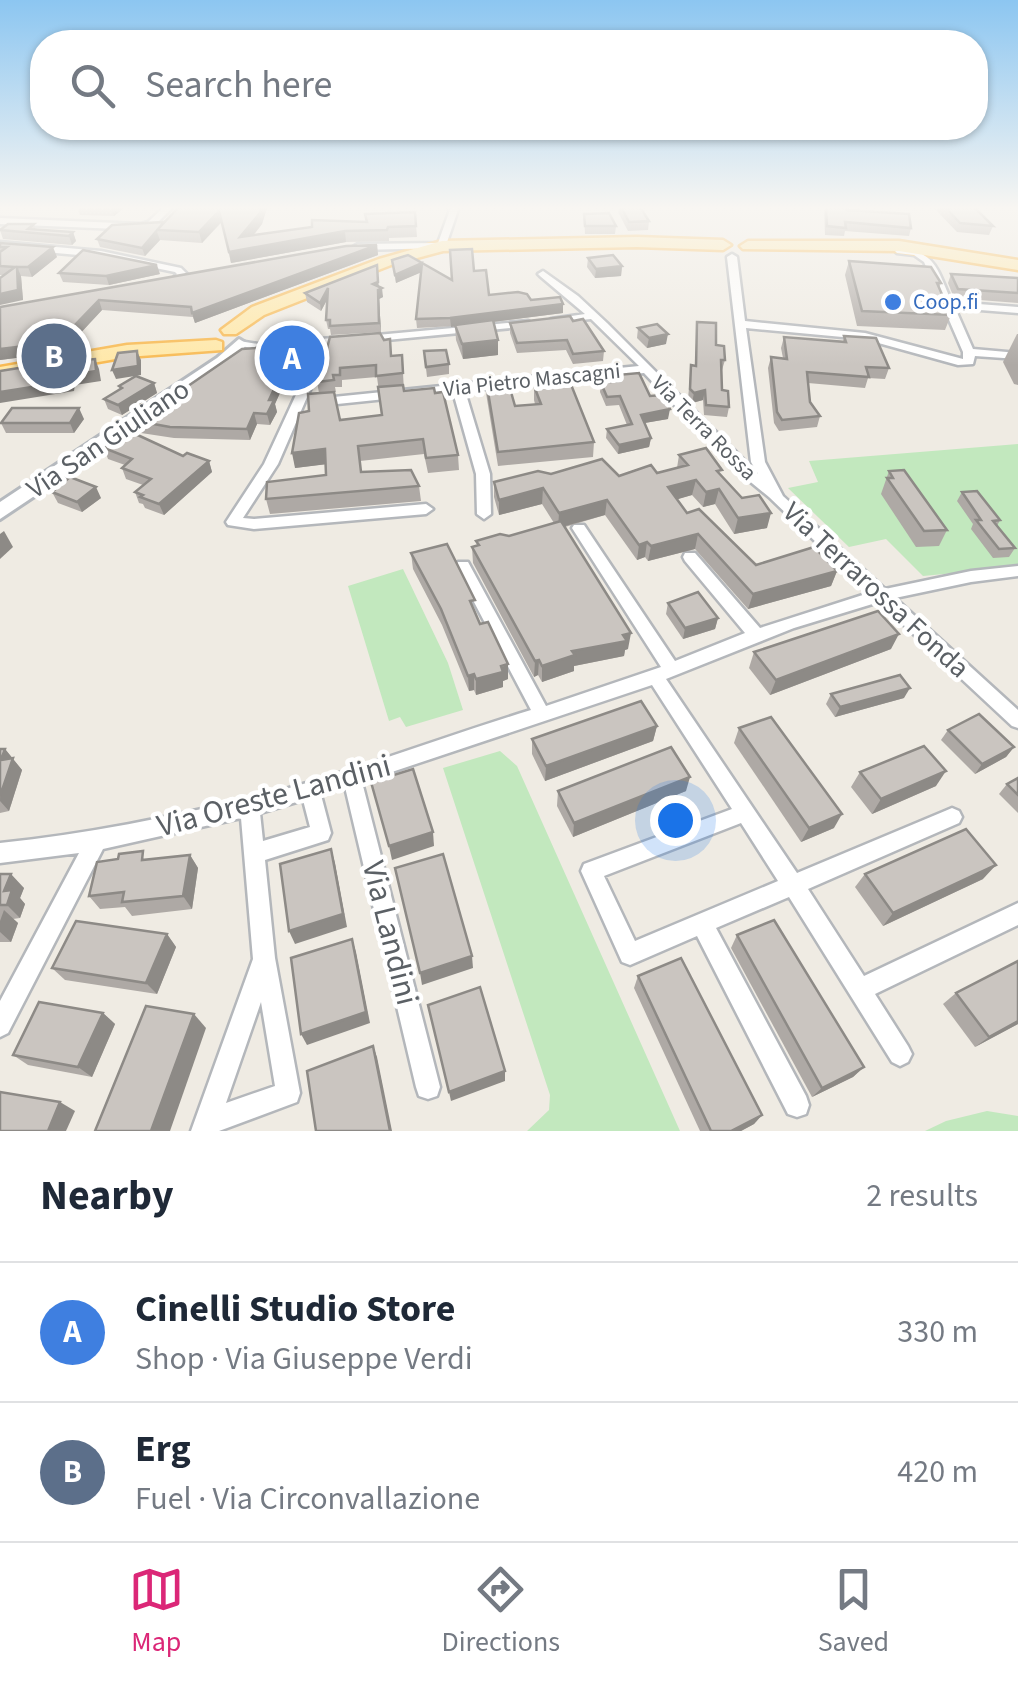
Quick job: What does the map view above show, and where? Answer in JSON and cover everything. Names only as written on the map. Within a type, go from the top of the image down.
[{"type":"main road","points":[[0,373],[127,351],[228,343],[274,306],[393,260]]},
{"type":"main road","points":[[988,260],[1018,265]]},
{"type":"main road","name":"Via San Giuliano","points":[[0,512],[228,343]]},
{"type":"street","points":[[132,260],[178,270],[182,274],[173,279],[198,274]]},
{"type":"street","name":"Via Terrarossa Fonda","points":[[737,260],[755,444],[758,462],[777,499],[1018,721]]},
{"type":"street","points":[[742,324],[866,336],[969,362],[969,352],[926,260]]},
{"type":"street","name":"Via Terra Rossa","points":[[543,274],[646,369],[720,449],[777,499]]},
{"type":"street","points":[[949,305],[1018,310]]},
{"type":"street","points":[[228,343],[270,346],[460,333],[591,316]]},
{"type":"street","points":[[326,342],[268,469],[234,522],[254,524],[426,509]]},
{"type":"street","points":[[969,352],[1018,356]]},
{"type":"street","name":"Via Pietro Mascagni","points":[[299,404],[646,369]]},
{"type":"street","points":[[458,387],[482,474],[484,514]]},
{"type":"street","points":[[720,449],[740,453],[755,444]]},
{"type":"street","points":[[579,528],[745,813],[900,1054]]},
{"type":"street","points":[[690,557],[758,637]]},
{"type":"street","points":[[463,566],[542,714]]},
{"type":"street","name":"Via Oreste Landini","points":[[0,852],[96,844],[352,778],[880,594],[956,576],[1018,572]]},
{"type":"street","name":"Via Landini","points":[[352,778],[428,1088]]},
{"type":"street","points":[[254,854],[322,833],[310,789]]},
{"type":"street","points":[[206,1127],[288,1093],[264,959],[250,806]]},
{"type":"street","points":[[745,813],[591,871],[630,954],[952,817]]},
{"type":"street","points":[[0,1025],[96,844]]},
{"type":"street","points":[[859,990],[1018,914]]},
{"type":"street","points":[[702,924],[797,1105]]},
{"type":"street","points":[[206,1127],[264,959]]},
{"type":"green space","points":[[1018,444],[1018,567],[923,576],[886,539],[849,547],[788,488],[818,482],[809,461]]},
{"type":"green space","points":[[403,569],[448,663],[463,710],[406,727],[400,717],[389,721],[348,586]]},
{"type":"green space","points":[[500,751],[517,766],[680,1131],[527,1131],[549,1110],[550,1095],[443,768]]},
{"type":"green space","points":[[987,1111],[1018,1116],[1018,1131],[925,1131],[946,1121]]},
{"type":"building","points":[[0,260],[37,260],[28,267],[17,267],[18,290],[0,294],[0,278],[15,267],[0,266]]},
{"type":"building","points":[[73,260],[131,260],[157,265],[106,276],[59,273]]},
{"type":"building","points":[[268,260],[337,260],[192,313],[191,307],[99,300],[71,329],[59,329],[58,342],[0,349],[0,307]]},
{"type":"building","points":[[392,260],[416,260],[452,280],[451,260],[473,260],[474,271],[486,270],[489,295],[518,292],[527,294],[531,300],[560,297],[563,304],[416,319],[422,263],[395,275]]},
{"type":"building","points":[[589,260],[617,260],[622,266],[596,269]]},
{"type":"building","name":"Coop.fi","points":[[849,261],[931,267],[941,283],[937,283],[951,315],[862,311]]},
{"type":"building","points":[[377,265],[378,282],[373,284],[382,288],[378,290],[379,323],[330,326],[330,320],[326,320],[328,288],[320,303],[305,293]]},
{"type":"building","points":[[951,274],[1018,278],[1018,293],[958,289]]},
{"type":"building","points":[[570,316],[573,321],[583,319],[604,351],[573,354],[567,340],[517,343],[510,323]]},
{"type":"building","points":[[493,320],[498,340],[462,344],[455,325]]},
{"type":"building","points":[[697,322],[716,323],[716,345],[724,346],[722,390],[728,391],[729,407],[706,405],[705,390],[694,393],[690,389],[691,365],[696,366]]},
{"type":"building","points":[[657,324],[668,334],[649,338],[638,328]]},
{"type":"building","points":[[380,333],[384,340],[390,339],[391,356],[402,355],[403,373],[376,376],[376,365],[340,368],[340,375],[333,375],[334,380],[317,382],[317,366],[323,363],[330,337]]},
{"type":"building","points":[[844,336],[876,338],[889,368],[866,367],[869,377],[807,372],[810,402],[820,416],[782,420],[777,412],[771,357],[787,359],[784,337],[846,342]]},
{"type":"building","points":[[296,345],[286,362],[294,362],[288,375],[281,374],[267,414],[254,413],[247,429],[170,427],[137,421],[242,349]]},
{"type":"building","points":[[446,350],[449,364],[426,367],[424,351]]},
{"type":"building","points":[[137,351],[138,366],[112,370],[118,353]]},
{"type":"building","points":[[95,359],[96,371],[71,375],[70,381],[0,392],[0,371]]},
{"type":"building","points":[[639,373],[650,396],[663,395],[670,409],[641,415],[651,438],[619,445],[607,429],[632,424],[620,396],[607,397],[601,383],[620,381],[617,375]]},
{"type":"building","points":[[136,376],[154,383],[118,405],[104,399],[122,388],[119,386]]},
{"type":"building","points":[[507,378],[515,406],[541,404],[534,386],[570,382],[594,442],[498,452],[486,380]]},
{"type":"building","points":[[403,385],[404,391],[434,388],[435,393],[443,392],[458,455],[426,458],[423,439],[358,446],[361,472],[411,470],[419,486],[266,499],[267,482],[326,475],[325,449],[292,453],[299,413],[309,411],[308,394],[334,392],[340,420],[382,415],[378,387]]},
{"type":"building","points":[[12,408],[79,408],[70,423],[1,423]]},
{"type":"building","points":[[129,431],[183,456],[187,453],[209,461],[159,504],[140,497],[143,495],[135,492],[151,479],[122,468],[132,459],[104,448]]},
{"type":"building","points":[[706,448],[722,470],[717,471],[742,498],[759,495],[771,513],[738,518],[719,489],[706,492],[696,480],[668,487],[687,513],[699,509],[756,565],[814,547],[837,571],[753,594],[698,534],[651,546],[647,542],[639,545],[607,500],[559,513],[543,488],[499,500],[494,482],[538,471],[551,474],[602,459],[619,476],[651,465],[657,473],[688,465],[679,455]]},
{"type":"building","points":[[904,470],[947,530],[924,531],[887,478],[893,478],[889,471]]},
{"type":"building","points":[[70,477],[96,487],[77,502],[52,492]]},
{"type":"building","points":[[977,491],[1000,520],[993,521],[1015,548],[999,549],[976,520],[981,520],[962,492]]},
{"type":"building","points":[[561,521],[631,633],[623,635],[627,641],[572,651],[575,655],[542,666],[539,660],[535,661],[472,547],[479,545],[476,541]]},
{"type":"building","points":[[447,544],[475,600],[470,601],[480,624],[488,622],[508,664],[501,666],[503,672],[476,679],[474,674],[468,676],[441,609],[411,553]]},
{"type":"building","points":[[698,592],[718,618],[685,628],[668,603]]},
{"type":"building","points":[[878,611],[899,634],[776,680],[754,652]]},
{"type":"building","points":[[900,675],[910,688],[840,707],[831,694]]},
{"type":"building","points":[[641,701],[657,726],[546,766],[532,739]]},
{"type":"building","points":[[979,714],[1014,747],[982,764],[948,730]]},
{"type":"building","points":[[771,717],[842,814],[809,828],[739,728]]},
{"type":"building","points":[[924,746],[946,771],[881,799],[860,772]]},
{"type":"building","points":[[671,747],[690,777],[574,823],[558,791]]},
{"type":"building","points":[[0,749],[5,749],[1,760],[13,758],[0,796]]},
{"type":"building","points":[[413,769],[433,832],[389,846],[371,782]]},
{"type":"building","points":[[1018,778],[1018,795],[1007,784]]},
{"type":"building","points":[[966,829],[996,865],[893,913],[865,874]]},
{"type":"building","points":[[331,849],[343,914],[289,931],[280,864]]},
{"type":"building","points":[[143,851],[142,860],[190,855],[183,896],[122,902],[124,892],[89,896],[97,862]]},
{"type":"building","points":[[443,854],[472,956],[420,973],[395,868]]},
{"type":"building","points":[[0,874],[11,874],[4,891],[12,890],[7,905],[0,905]]},
{"type":"building","points":[[774,920],[864,1067],[822,1088],[737,935]]},
{"type":"building","points":[[76,921],[167,934],[146,983],[52,968]]},
{"type":"building","points":[[352,939],[366,1012],[301,1034],[291,958]]},
{"type":"building","points":[[681,958],[762,1115],[731,1131],[711,1131],[638,976]]},
{"type":"building","points":[[1018,961],[1018,1021],[989,1037],[956,993]]},
{"type":"building","points":[[480,987],[505,1071],[449,1092],[428,1005]]},
{"type":"building","points":[[39,1002],[103,1013],[78,1067],[13,1055]]},
{"type":"building","points":[[146,1006],[194,1014],[151,1131],[95,1131]]},
{"type":"building","points":[[373,1046],[390,1131],[316,1131],[307,1071]]},
{"type":"building","points":[[0,1092],[60,1102],[48,1131],[0,1131]]},
{"type":"place","name":"Coop.fi","points":[[893,302]]},
{"type":"place","name":"Erg","points":[[54,356]]},
{"type":"place","name":"Cinelli Studio Store","points":[[292,358]]}]
